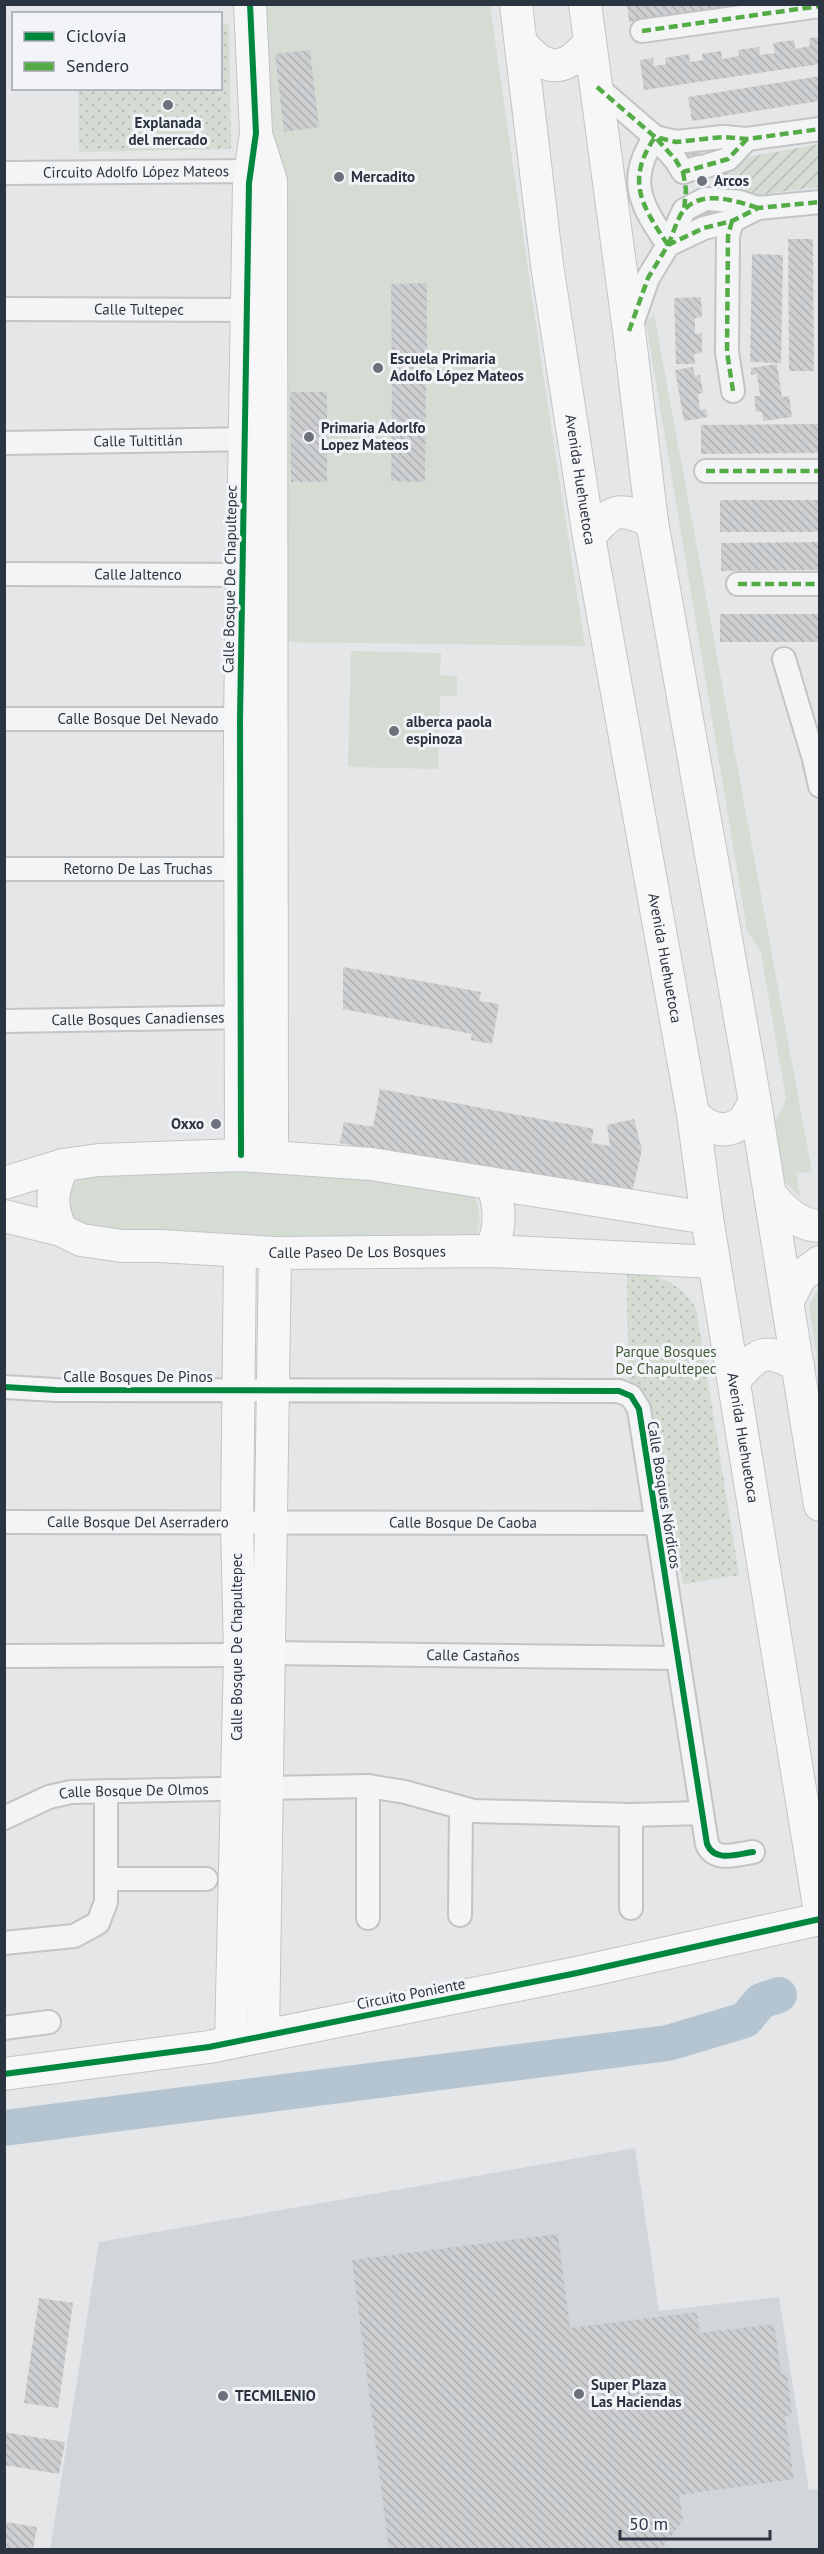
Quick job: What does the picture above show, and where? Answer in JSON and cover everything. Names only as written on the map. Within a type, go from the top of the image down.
[{"type":"main road","name":"Calle Bosque De Chapultepec","points":[[241,1155],[240,1017],[271,719],[257,575],[260,310],[271,181],[259,171],[250,4]]},
{"type":"main road","name":"Avenida Huehuetoca","points":[[516,4],[547,265],[588,537],[693,1114],[714,1262],[814,1851],[819,1912]]},
{"type":"main road","points":[[585,4],[652,522],[755,1102],[819,1505]]},
{"type":"main road","points":[[521,43],[535,59],[545,65],[563,64],[578,57],[590,42]]},
{"type":"main road","points":[[588,537],[604,518],[618,512],[631,513],[652,522]]},
{"type":"main road","name":"Calle Bosque De Chapultepec","points":[[257,575],[240,719],[271,1018],[272,1157]]},
{"type":"main road","points":[[693,1114],[705,1126],[724,1130],[742,1122],[755,1102]]},
{"type":"main road","points":[[4,1184],[63,1165],[99,1160],[241,1155],[371,1164],[707,1218]]},
{"type":"main road","points":[[61,1230],[53,1212],[53,1189],[63,1165]]},
{"type":"main road","points":[[491,1251],[498,1235],[500,1218],[498,1200],[492,1184]]},
{"type":"main road","points":[[770,1194],[789,1215],[813,1226],[819,1226]]},
{"type":"main road","name":"Calle Paseo De Los Bosques","points":[[4,1216],[61,1230],[81,1240],[122,1246],[275,1253],[491,1251],[714,1262]]},
{"type":"main road","name":"Calle Bosque De Chapultepec","points":[[240,1251],[237,1523],[269,1787],[263,2036]]},
{"type":"main road","name":"Calle Bosque De Chapultepec","points":[[231,2042],[237,1788],[270,1523],[275,1253]]},
{"type":"main road","points":[[788,1300],[801,1276],[819,1262]]},
{"type":"main road","points":[[735,1379],[753,1359],[764,1353],[776,1354],[798,1365]]},
{"type":"main road","name":"Circuito Poniente","points":[[4,2074],[263,2036],[577,1973],[819,1919]]},
{"type":"street","points":[[642,32],[819,6]]},
{"type":"street","points":[[597,87],[655,137],[675,159],[695,169],[728,159],[747,139]]},
{"type":"street","points":[[655,137],[676,142],[723,138],[747,139],[819,129]]},
{"type":"street","points":[[655,137],[645,151],[638,178],[645,209],[668,245]]},
{"type":"street","points":[[629,331],[648,278],[668,245],[684,210],[686,190],[695,169]]},
{"type":"street","name":"Circuito Adolfo López Mateos","points":[[4,173],[259,171]]},
{"type":"street","points":[[684,210],[707,199],[731,200],[758,208]]},
{"type":"street","points":[[668,245],[704,228],[732,221],[758,208],[819,202]]},
{"type":"street","points":[[732,221],[729,236],[727,352],[733,391]]},
{"type":"street","name":"Calle Tultepec","points":[[4,309],[260,310]]},
{"type":"street","name":"Calle Tultitlán","points":[[4,443],[258,439]]},
{"type":"street","points":[[706,471],[819,471]]},
{"type":"street","name":"Calle Jaltenco","points":[[4,574],[257,575]]},
{"type":"street","points":[[738,584],[819,584]]},
{"type":"street","points":[[784,659],[817,758],[819,786]]},
{"type":"street","name":"Calle Bosque Del Nevado","points":[[4,719],[271,719]]},
{"type":"street","name":"Retorno De Las Truchas","points":[[4,869],[256,869]]},
{"type":"street","name":"Calle Bosques Canadienses","points":[[4,1021],[271,1018]]},
{"type":"street","name":"Calle Bosques De Pinos","points":[[4,1387],[56,1390],[273,1390]]},
{"type":"street","name":"Calle Bosques Nórdicos","points":[[273,1390],[619,1392],[631,1396],[639,1409],[707,1844],[713,1854],[724,1857],[753,1852]]},
{"type":"street","name":"Calle Bosque Del Aserradero","points":[[4,1522],[270,1523]]},
{"type":"street","name":"Calle Bosque De Caoba","points":[[270,1523],[656,1524]]},
{"type":"street","name":"Calle Castaños","points":[[4,1656],[254,1654],[678,1658]]},
{"type":"street","points":[[269,1787],[368,1786],[405,1792],[460,1808],[492,1812],[631,1815],[702,1813]]},
{"type":"street","points":[[368,1786],[368,1918]]},
{"type":"street","name":"Calle Bosque De Olmos","points":[[4,1818],[49,1797],[72,1792],[269,1787]]},
{"type":"street","points":[[4,1943],[74,1936],[98,1923],[106,1902],[106,1791]]},
{"type":"street","points":[[459,1915],[460,1808]]},
{"type":"street","points":[[631,1815],[631,1908]]},
{"type":"street","points":[[106,1879],[206,1879]]},
{"type":"street","points":[[4,2028],[49,2022]]},
{"type":"shaded area","points":[[635,2148],[659,2311],[779,2297],[809,2490],[819,2489],[819,2549],[50,2550],[99,2242]]},
{"type":"green space","points":[[265,5],[490,5],[585,646],[285,642]]},
{"type":"green space","points":[[229,24],[231,149],[79,152],[78,90],[222,90],[222,25]]},
{"type":"green space","points":[[819,144],[819,187],[755,195],[714,189],[712,176],[748,157]]},
{"type":"green space","points":[[654,314],[812,1172],[796,1173],[801,1198],[782,1179],[775,1123],[786,1099],[761,953],[747,930],[646,323]]},
{"type":"green space","name":"alberca paola espinoza","points":[[351,651],[441,653],[440,675],[457,676],[457,696],[440,696],[438,769],[348,767]]},
{"type":"green space","points":[[74,1159],[369,1175],[475,1197],[480,1218],[476,1236],[467,1247],[76,1231],[61,1172]]},
{"type":"green space","name":"Parque Bosques De Chapultepec","points":[[627,1270],[666,1280],[682,1291],[696,1308],[739,1575],[683,1584],[651,1404],[646,1396],[628,1380]]},
{"type":"green space","points":[[819,1288],[819,1372],[809,1305]]},
{"type":"building","points":[[627,4],[737,4],[737,6],[629,22]]},
{"type":"building","points":[[820,37],[820,64],[644,90],[640,60],[653,58],[654,66],[666,64],[665,58],[689,54],[690,62],[703,60],[702,54],[721,51],[722,59],[739,56],[738,50],[759,47],[760,55],[775,53],[773,43],[794,40],[795,49],[810,46],[809,38]]},
{"type":"building","points":[[310,50],[319,127],[284,132],[275,54]]},
{"type":"building","points":[[820,76],[820,101],[692,121],[688,97]]},
{"type":"building","name":"Arcos","points":[[699,147],[712,214],[700,216],[698,203],[705,200],[702,185],[689,165],[686,150]]},
{"type":"building","points":[[788,239],[813,239],[814,371],[789,371]]},
{"type":"building","points":[[752,254],[783,255],[781,363],[750,362]]},
{"type":"building","points":[[427,283],[427,374],[392,374],[391,284]]},
{"type":"building","points":[[701,297],[702,317],[695,318],[695,334],[702,333],[702,353],[694,354],[695,364],[676,364],[674,298]]},
{"type":"building","points":[[777,364],[782,397],[789,396],[792,417],[763,421],[762,412],[756,412],[754,396],[760,396],[757,374],[751,375],[751,368]]},
{"type":"building","points":[[693,367],[695,376],[700,375],[703,393],[698,394],[700,410],[706,409],[708,417],[684,421],[675,370]]},
{"type":"building","points":[[392,382],[426,383],[425,482],[391,481]]},
{"type":"building","name":"Primaria Adorlfo Lopez Mateos","points":[[290,392],[327,392],[327,482],[291,482]]},
{"type":"building","points":[[820,424],[820,453],[701,454],[701,425]]},
{"type":"building","points":[[720,500],[820,500],[820,532],[720,532]]},
{"type":"building","points":[[820,542],[820,570],[721,571],[721,543]]},
{"type":"building","points":[[720,614],[820,614],[820,642],[720,642]]},
{"type":"building","points":[[343,967],[481,992],[479,1001],[499,1004],[492,1044],[471,1040],[472,1034],[343,1009]]},
{"type":"building","points":[[380,1089],[594,1129],[591,1143],[610,1146],[607,1125],[634,1119],[642,1150],[631,1197],[594,1194],[590,1183],[583,1182],[582,1188],[340,1143],[344,1122],[373,1127]]},
{"type":"building","name":"Super Plaza Las Haciendas","points":[[558,2234],[570,2328],[697,2312],[700,2333],[774,2324],[781,2374],[787,2373],[792,2415],[785,2416],[794,2479],[679,2495],[683,2520],[661,2550],[389,2550],[352,2260]]},
{"type":"building","points":[[39,2298],[73,2303],[58,2408],[24,2403]]},
{"type":"building","points":[[4,2432],[65,2442],[59,2474],[4,2465]]},
{"type":"building","points":[[5,2522],[37,2527],[33,2550],[4,2550]]},
{"type":"waterway","points":[[4,2128],[668,2043],[745,2020],[761,2001],[779,1995]]},
{"type":"marked path","points":[[642,31],[820,6]]},
{"type":"marked path","points":[[597,87],[655,137],[676,142],[723,137],[747,139],[820,129]]},
{"type":"marked path","points":[[668,245],[651,218],[640,193],[641,167],[655,137],[675,159],[683,172],[728,159],[747,139]]},
{"type":"marked path","points":[[683,172],[686,190],[684,210]]},
{"type":"marked path","points":[[668,245],[684,210],[700,200],[720,198],[758,208]]},
{"type":"marked path","points":[[629,331],[648,278],[668,245],[704,228],[732,221],[758,208],[820,202]]},
{"type":"marked path","points":[[732,221],[728,236],[727,352],[733,391]]},
{"type":"marked path","points":[[706,471],[820,471]]},
{"type":"marked path","points":[[738,584],[820,584]]},
{"type":"cycle path","points":[[241,1155],[240,719],[249,183],[256,133],[250,4]]},
{"type":"cycle path","points":[[4,1387],[56,1390],[619,1391],[631,1396],[639,1409],[707,1844],[715,1854],[727,1856],[753,1852]]},
{"type":"cycle path","points":[[4,2074],[209,2047],[577,1973],[820,1919]]},
{"type":"place","name":"Explanada del mercado","points":[[168,105]]},
{"type":"place","name":"Mercadito","points":[[339,177]]},
{"type":"place","name":"Arcos","points":[[702,181]]},
{"type":"place","name":"Escuela Primaria Adolfo López Mateos","points":[[378,368]]},
{"type":"place","name":"Primaria Adorlfo Lopez Mateos","points":[[309,437]]},
{"type":"place","name":"alberca paola espinoza","points":[[394,731]]},
{"type":"place","name":"Oxxo","points":[[216,1124]]},
{"type":"place","name":"Super Plaza Las Haciendas","points":[[579,2394]]},
{"type":"place","name":"TECMILENIO","points":[[223,2396]]}]
